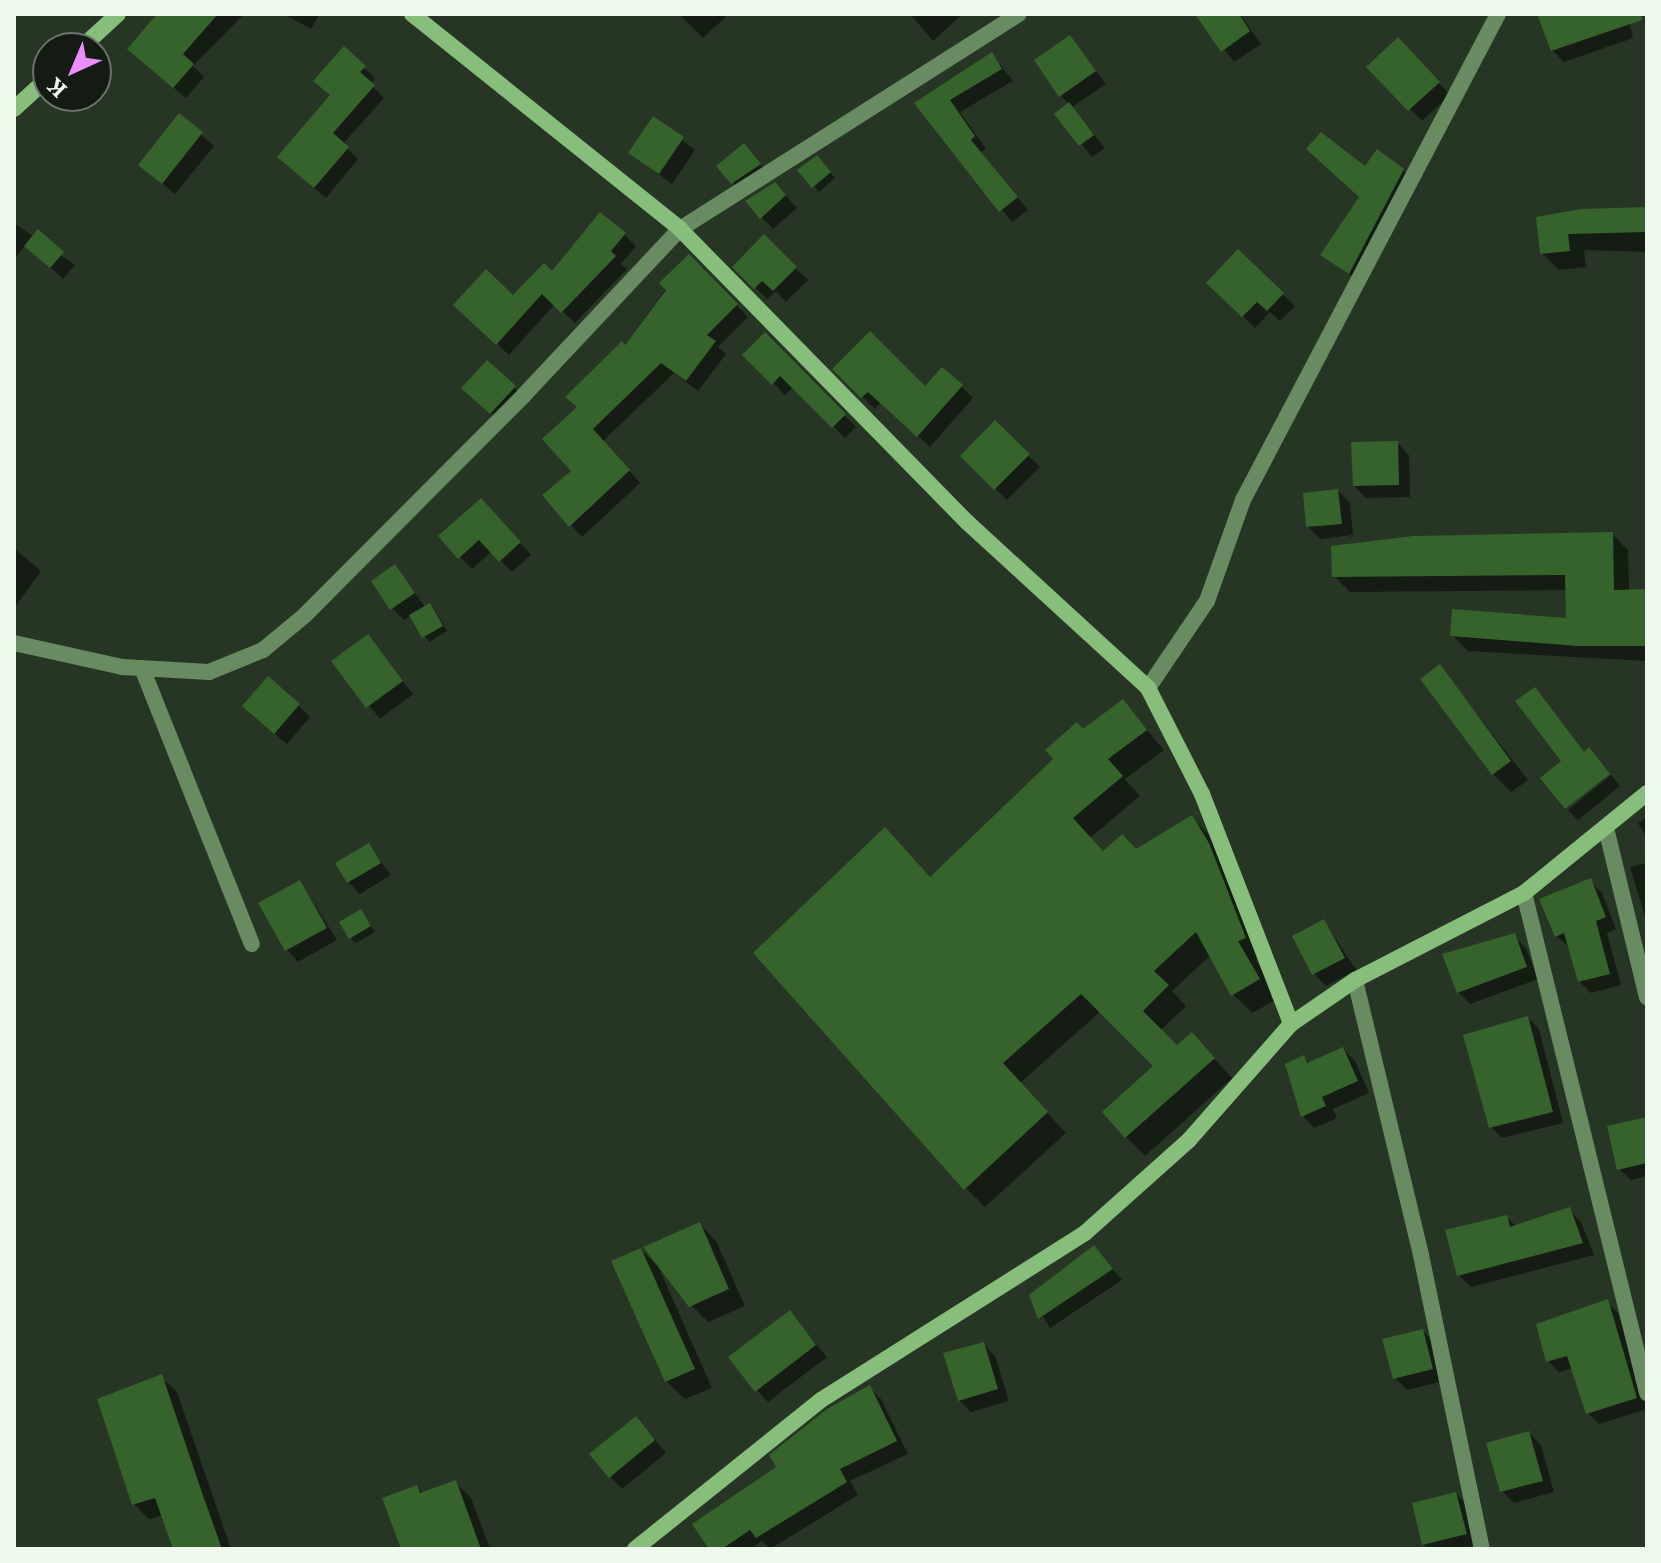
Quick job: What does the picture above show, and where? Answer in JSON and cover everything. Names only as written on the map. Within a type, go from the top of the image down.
[{"type":"street","points":[[98,32],[118,14]]},
{"type":"street","points":[[412,14],[680,229],[967,522],[1148,688],[1202,794],[1291,1024]]},
{"type":"street","points":[[14,643],[142,668],[209,672],[263,650],[304,616],[680,229],[1019,14]]},
{"type":"street","points":[[1148,688],[1207,601],[1243,500],[1498,14]]},
{"type":"street","points":[[14,109],[32,93]]},
{"type":"street","points":[[142,668],[252,944]]},
{"type":"street","points":[[635,1549],[821,1400],[1085,1233],[1189,1140],[1291,1024],[1355,980],[1524,893],[1647,793]]},
{"type":"street","points":[[1606,828],[1647,997]]},
{"type":"street","points":[[1524,893],[1647,1393]]},
{"type":"street","points":[[1355,980],[1421,1255],[1482,1549]]},
{"type":"building","points":[[157,14],[218,14],[183,54],[194,64],[173,88],[127,49]]},
{"type":"building","points":[[1195,14],[1239,14],[1250,31],[1221,52]]},
{"type":"building","points":[[1537,14],[1641,14],[1642,20],[1551,51]]},
{"type":"building","points":[[1070,35],[1096,71],[1059,97],[1034,60]]},
{"type":"building","points":[[1398,37],[1440,82],[1408,111],[1366,67]]},
{"type":"building","points":[[344,46],[366,66],[360,72],[375,85],[333,133],[349,147],[314,188],[277,157],[330,95],[313,81]]},
{"type":"building","points":[[992,52],[1002,69],[950,100],[975,136],[971,140],[1018,197],[999,212],[914,103]]},
{"type":"building","points":[[1069,102],[1094,135],[1079,146],[1054,114]]},
{"type":"building","points":[[179,113],[203,132],[162,184],[138,165]]},
{"type":"building","points":[[653,116],[684,137],[659,174],[628,153]]},
{"type":"building","points":[[1321,132],[1365,166],[1377,149],[1404,169],[1349,274],[1320,255],[1359,197],[1306,149]]},
{"type":"building","points":[[744,143],[761,164],[731,184],[716,166]]},
{"type":"building","points":[[817,155],[831,172],[812,188],[797,170]]},
{"type":"building","points":[[775,182],[786,195],[760,219],[745,201]]},
{"type":"building","points":[[1647,207],[1647,232],[1568,234],[1570,251],[1540,254],[1536,217],[1581,209]]},
{"type":"building","points":[[600,212],[626,233],[611,251],[616,256],[561,313],[542,294],[496,345],[453,305],[486,269],[513,295],[544,263],[552,271]]},
{"type":"building","points":[[38,229],[64,252],[50,268],[24,246]]},
{"type":"building","points":[[764,234],[797,267],[773,291],[762,281],[754,289],[732,267]]},
{"type":"building","points":[[1238,249],[1284,293],[1267,311],[1257,302],[1242,317],[1206,283]]},
{"type":"building","points":[[689,254],[738,304],[707,335],[716,341],[686,381],[661,363],[593,429],[630,470],[569,527],[542,495],[571,471],[542,439],[577,407],[565,397],[622,341],[625,345],[666,290],[659,283]]},
{"type":"building","points":[[870,331],[925,386],[942,367],[963,385],[917,437],[868,392],[861,398],[832,369]]},
{"type":"building","points":[[765,332],[846,414],[832,428],[780,376],[772,385],[742,355]]},
{"type":"building","points":[[487,360],[516,386],[490,414],[461,388]]},
{"type":"building","points":[[995,420],[1030,454],[994,490],[960,456]]},
{"type":"building","points":[[1398,441],[1399,485],[1353,486],[1351,442]]},
{"type":"building","points":[[1338,489],[1342,524],[1306,527],[1303,493]]},
{"type":"building","points":[[481,498],[521,542],[499,562],[479,540],[458,559],[438,536]]},
{"type":"building","points":[[1613,532],[1614,590],[1647,589],[1647,646],[1577,646],[1450,636],[1452,609],[1566,618],[1565,575],[1332,577],[1331,546],[1413,536]]},
{"type":"building","points":[[395,564],[415,593],[390,610],[371,581]]},
{"type":"building","points":[[430,603],[443,626],[422,638],[409,615]]},
{"type":"building","points":[[368,634],[403,681],[366,708],[331,661]]},
{"type":"building","points":[[1440,664],[1511,761],[1492,775],[1420,679]]},
{"type":"building","points":[[268,676],[300,704],[274,734],[242,706]]},
{"type":"building","points":[[1535,687],[1584,752],[1589,747],[1610,774],[1565,809],[1540,778],[1561,761],[1515,701]]},
{"type":"building","points":[[1123,699],[1147,730],[1108,759],[1123,776],[1073,818],[1103,851],[1122,834],[1136,849],[1192,815],[1209,843],[1246,938],[1238,941],[1260,979],[1231,996],[1196,932],[1154,971],[1169,985],[1143,1011],[1177,1045],[1192,1032],[1215,1058],[1125,1138],[1102,1112],[1153,1066],[1081,994],[1003,1063],[1048,1112],[964,1190],[753,953],[885,827],[930,877],[1053,759],[1045,750],[1077,722],[1083,729]]},
{"type":"building","points":[[369,843],[381,863],[347,883],[335,863]]},
{"type":"building","points":[[1591,878],[1606,917],[1596,921],[1610,974],[1578,982],[1564,933],[1555,937],[1539,899]]},
{"type":"building","points":[[300,880],[327,928],[285,951],[258,903]]},
{"type":"building","points":[[361,909],[371,926],[349,939],[339,922]]},
{"type":"building","points":[[1324,919],[1345,958],[1312,975],[1292,936]]},
{"type":"building","points":[[1515,933],[1527,967],[1457,993],[1442,954]]},
{"type":"building","points":[[1528,1016],[1553,1112],[1489,1128],[1463,1035]]},
{"type":"building","points":[[1343,1047],[1358,1081],[1322,1097],[1326,1106],[1301,1117],[1285,1064],[1304,1055],[1307,1063]]},
{"type":"building","points":[[1647,1117],[1647,1163],[1617,1170],[1607,1126]]},
{"type":"building","points":[[1570,1207],[1583,1243],[1457,1276],[1445,1230],[1507,1215],[1510,1227]]},
{"type":"building","points":[[700,1222],[729,1289],[689,1307],[643,1247]]},
{"type":"building","points":[[1094,1245],[1113,1269],[1038,1319],[1029,1295]]},
{"type":"building","points":[[641,1248],[695,1369],[665,1382],[611,1261]]},
{"type":"building","points":[[1608,1299],[1637,1398],[1586,1414],[1567,1356],[1546,1362],[1536,1324]]},
{"type":"building","points":[[790,1310],[816,1345],[755,1392],[728,1357]]},
{"type":"building","points":[[1423,1329],[1433,1369],[1393,1379],[1382,1339]]},
{"type":"building","points":[[984,1342],[998,1389],[958,1401],[943,1353]]},
{"type":"building","points":[[162,1374],[222,1549],[173,1549],[155,1498],[132,1505],[97,1399]]},
{"type":"building","points":[[870,1385],[897,1441],[840,1469],[847,1482],[756,1538],[750,1530],[722,1549],[709,1549],[692,1524],[776,1467],[769,1455],[827,1409]]},
{"type":"building","points":[[636,1416],[655,1440],[609,1478],[589,1454]]},
{"type":"building","points":[[1529,1431],[1543,1481],[1500,1492],[1486,1443]]},
{"type":"building","points":[[456,1480],[481,1549],[401,1549],[382,1498],[417,1485],[420,1493]]},
{"type":"building","points":[[1456,1492],[1467,1534],[1422,1545],[1412,1503]]}]
